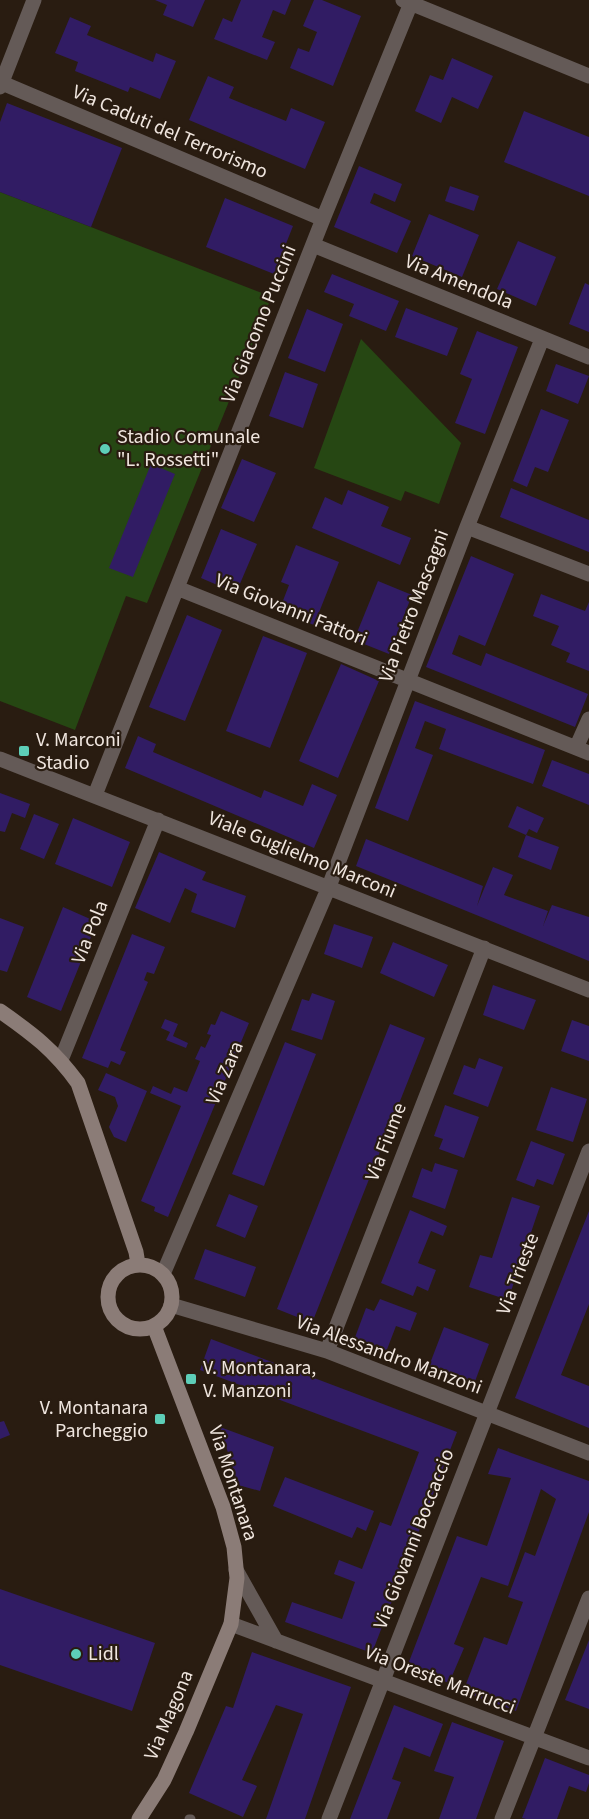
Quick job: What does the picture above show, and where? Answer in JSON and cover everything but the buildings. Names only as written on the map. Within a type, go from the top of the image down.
[{"type":"main road","points":[[0,1011],[31,1033],[61,1060],[78,1083],[136,1252],[138,1264]]},
{"type":"main road","points":[[138,1264],[147,1265],[163,1274],[172,1294],[171,1305],[162,1321],[154,1326],[135,1329],[117,1320],[111,1312],[107,1292],[117,1273],[138,1264]]},
{"type":"main road","name":"Via Montanara","points":[[154,1326],[223,1507],[234,1547],[237,1578],[231,1624]]},
{"type":"main road","name":"Via Magona","points":[[139,1819],[164,1780],[231,1624]]},
{"type":"street","points":[[1,85],[34,0]]},
{"type":"street","points":[[407,2],[589,76]]},
{"type":"street","name":"Via Giacomo Puccini","points":[[95,795],[407,2]]},
{"type":"street","name":"Via Caduti del Terrorismo","points":[[1,85],[323,219]]},
{"type":"street","name":"Via Amendola","points":[[313,244],[589,357]]},
{"type":"street","name":"Via Pietro Mascagni","points":[[327,889],[542,339]]},
{"type":"street","points":[[467,527],[589,574]]},
{"type":"street","name":"Via Giovanni Fattori","points":[[177,588],[583,751]]},
{"type":"street","points":[[583,751],[589,719]]},
{"type":"street","name":"Viale Guglielmo Marconi","points":[[0,759],[589,990]]},
{"type":"street","name":"Via Pola","points":[[61,1060],[158,820]]},
{"type":"street","name":"Via Zara","points":[[163,1274],[327,889]]},
{"type":"street","name":"Via Fiume","points":[[327,1351],[484,948]]},
{"type":"street","name":"Via Trieste","points":[[486,1413],[589,1151]]},
{"type":"street","name":"Via Alessandro Manzoni","points":[[171,1305],[327,1351],[589,1453]]},
{"type":"street","name":"Via Giovanni Boccaccio","points":[[329,1819],[486,1413]]},
{"type":"street","points":[[236,1570],[276,1641]]},
{"type":"street","points":[[502,1819],[589,1598]]},
{"type":"street","name":"Via Oreste Marrucci","points":[[231,1624],[589,1758]]},
{"type":"green space","name":"Stadio Comunale \"L. Rossetti\"","points":[[0,192],[262,293],[269,303],[147,603],[126,596],[75,730],[0,701]]},
{"type":"green space","points":[[361,339],[461,443],[439,504],[405,491],[401,501],[314,468]]},
{"type":"place","name":"Stadio Comunale \"L. Rossetti\"","points":[[105,449]]},
{"type":"place","name":"V. Marconi Stadio","points":[[24,751]]},
{"type":"place","name":"V. Montanara, V. Manzoni","points":[[191,1379]]},
{"type":"place","name":"V. Montanara Parcheggio","points":[[160,1419]]},
{"type":"place","name":"Lidl","points":[[76,1654]]}]
